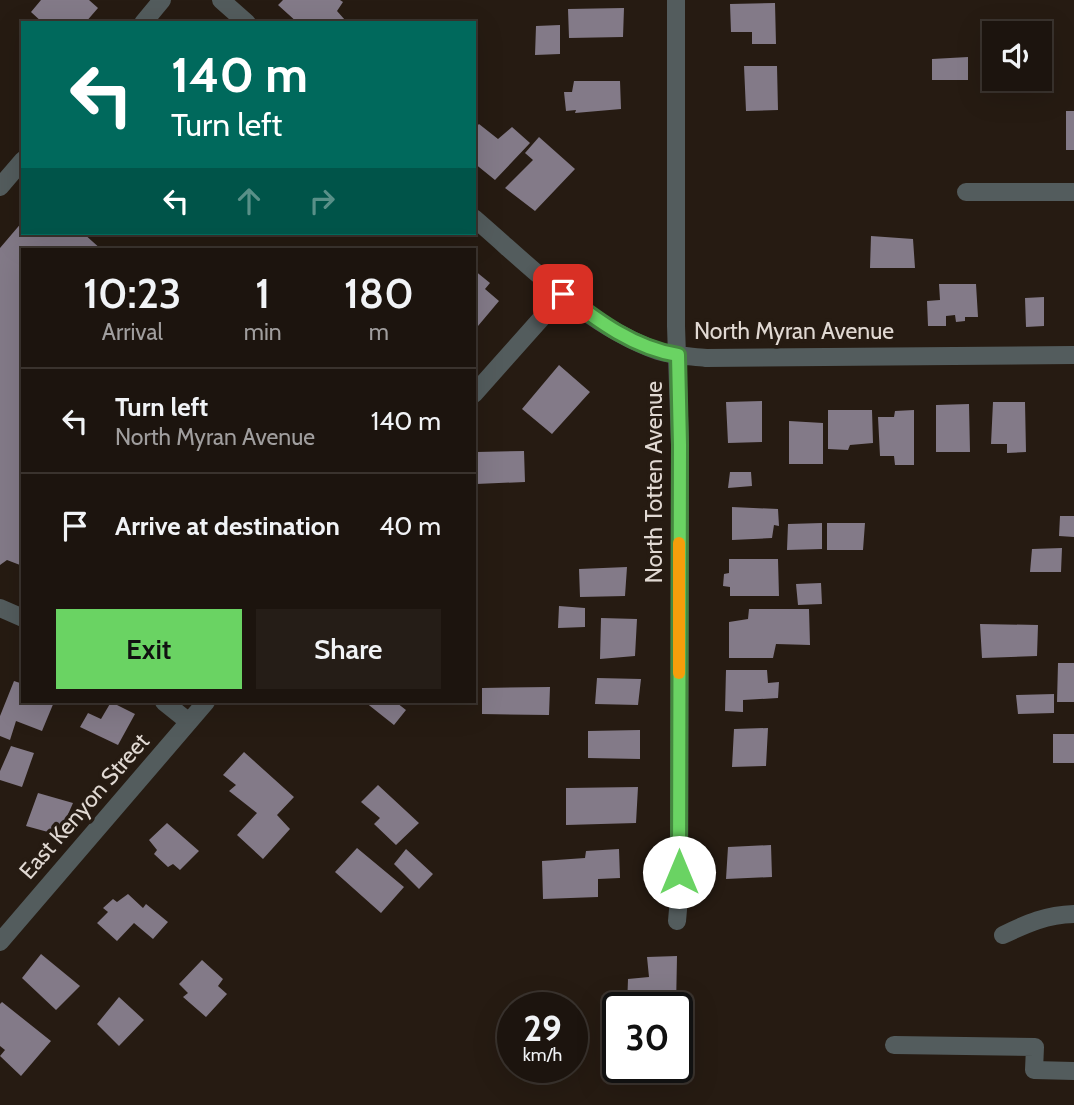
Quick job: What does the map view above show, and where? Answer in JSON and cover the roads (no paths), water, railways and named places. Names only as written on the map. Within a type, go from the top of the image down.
[{"type":"street","points":[[145,21],[162,0]]},
{"type":"street","points":[[221,0],[245,21]]},
{"type":"street","name":"North Totten Avenue","points":[[676,0],[676,326],[680,486],[677,921]]},
{"type":"street","points":[[0,187],[21,162]]},
{"type":"street","points":[[966,192],[1074,192]]},
{"type":"street","name":"North Myran Avenue","points":[[476,220],[599,323],[661,352],[706,358],[1074,355]]},
{"type":"street","points":[[476,392],[563,294]]},
{"type":"street","points":[[0,608],[21,617]]},
{"type":"street","points":[[165,703],[188,722]]},
{"type":"street","name":"East Kenyon Street","points":[[0,942],[205,703]]},
{"type":"street","points":[[1003,935],[1032,921],[1054,915],[1074,914]]},
{"type":"street","points":[[894,1045],[1035,1047],[1034,1070],[1074,1071]]}]
